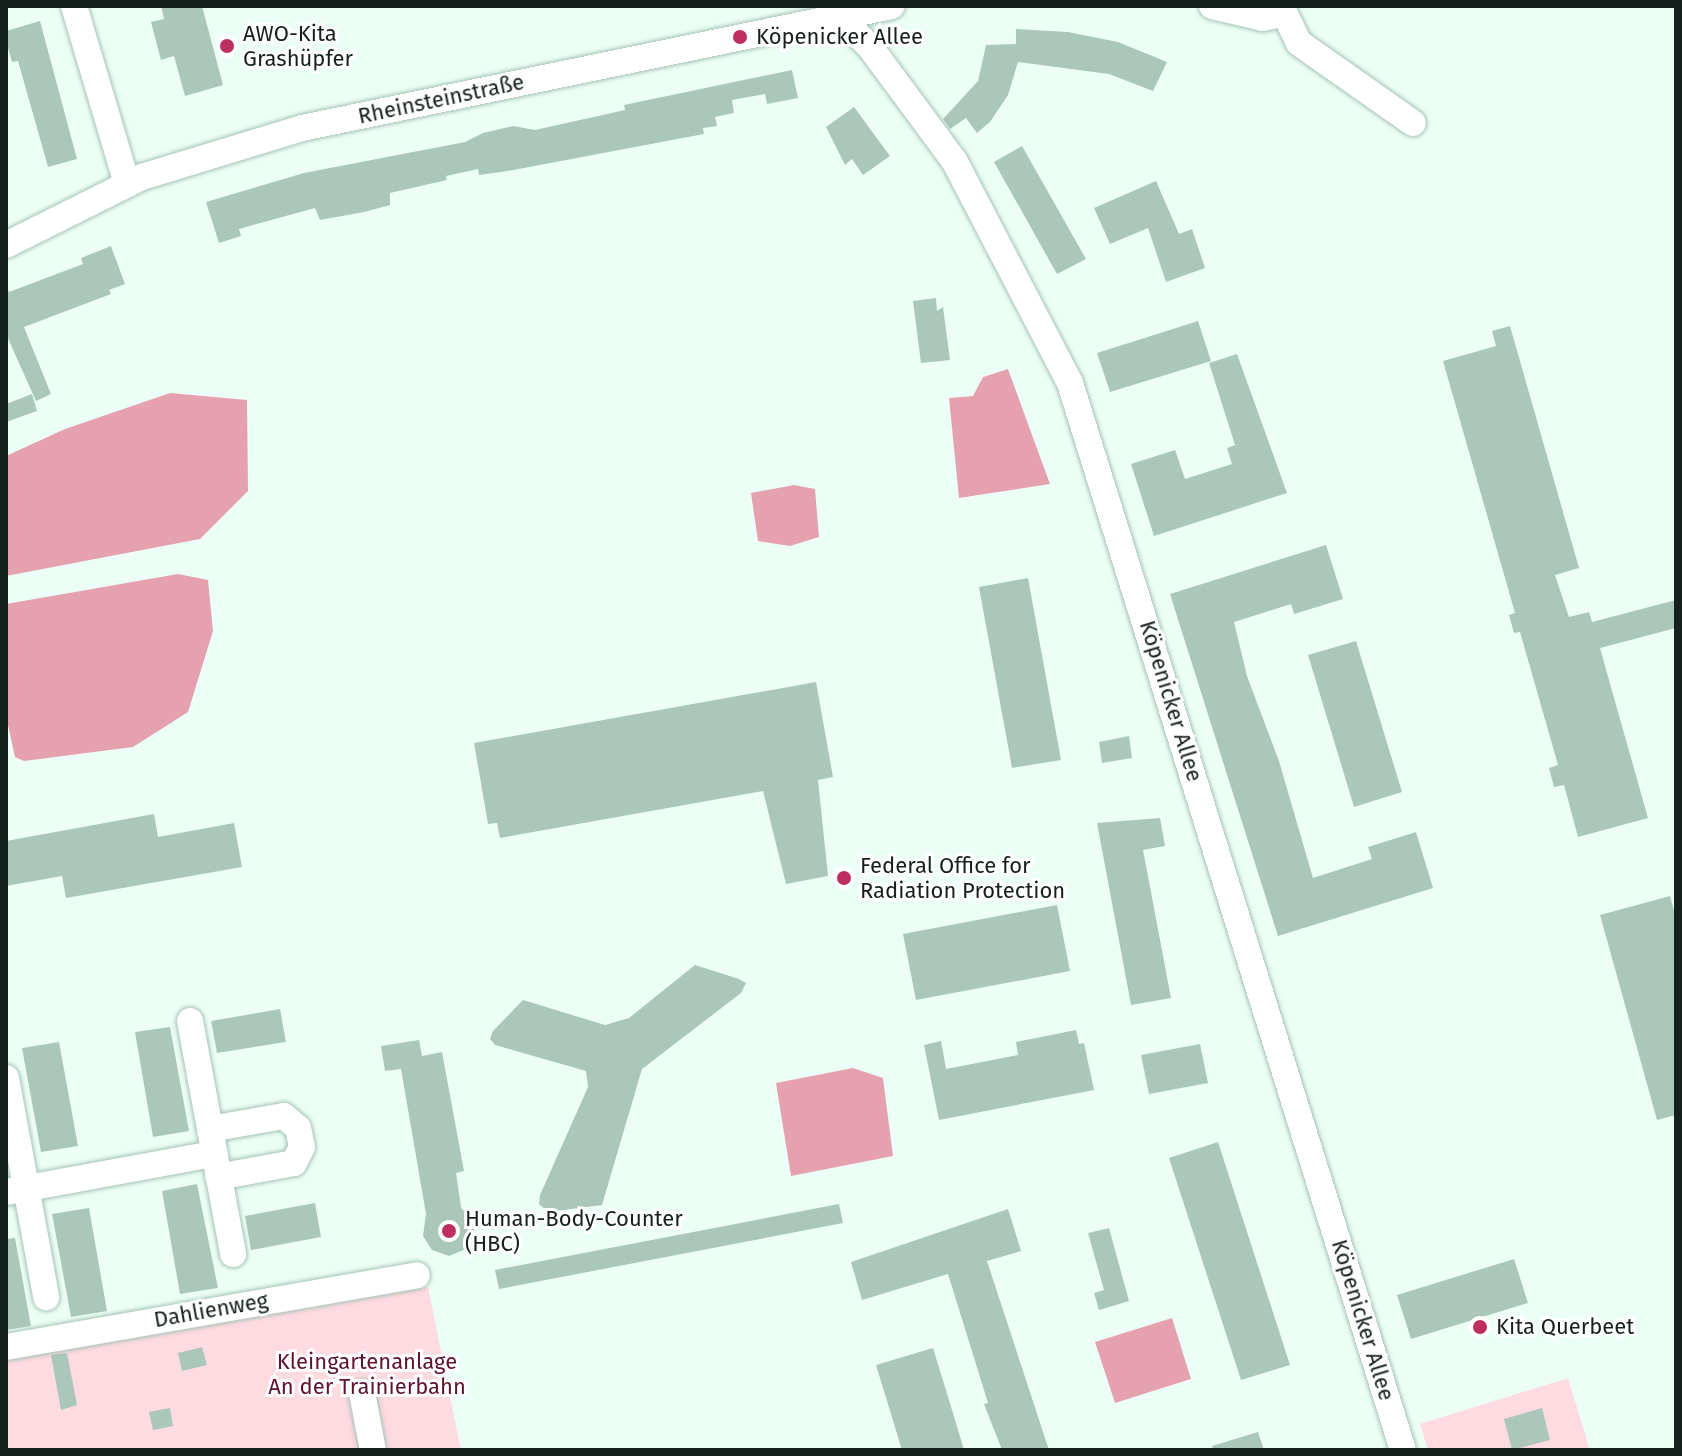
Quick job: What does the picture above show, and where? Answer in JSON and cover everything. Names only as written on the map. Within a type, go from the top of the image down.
[{"type":"street","points":[[74,6],[127,184]]},
{"type":"street","name":"Rheinsteinstraße","points":[[6,245],[127,184],[302,128],[833,12],[892,6]]},
{"type":"street","points":[[1212,6],[1263,18],[1282,10],[1299,43],[1413,123]]},
{"type":"street","name":"Köpenicker Allee","points":[[833,12],[870,47],[955,162],[1070,383],[1403,1450]]},
{"type":"street","points":[[190,1021],[233,1254]]},
{"type":"street","points":[[6,1078],[16,1190],[46,1297]]},
{"type":"street","points":[[16,1190],[214,1153]]},
{"type":"street","name":"Dahlienweg","points":[[6,1347],[417,1275]]},
{"type":"street","points":[[362,1393],[373,1450]]},
{"type":"green space","name":"Kleingartenanlage An der Trainierbahn","points":[[428,1287],[461,1450],[6,1450],[6,1359]]},
{"type":"green space","points":[[1568,1378],[1590,1450],[1428,1450],[1420,1424]]},
{"type":"shaded area","points":[[1008,369],[1050,484],[959,498],[949,398],[973,396],[983,377]]},
{"type":"shaded area","points":[[170,393],[247,400],[248,491],[200,539],[6,576],[6,456],[65,429]]},
{"type":"shaded area","points":[[794,485],[815,489],[819,537],[790,546],[758,541],[751,493]]},
{"type":"shaded area","points":[[178,574],[208,580],[213,631],[188,712],[133,747],[24,761],[15,757],[6,716],[6,604]]},
{"type":"shaded area","points":[[853,1068],[883,1078],[893,1156],[791,1176],[776,1083]]},
{"type":"shaded area","points":[[1172,1318],[1191,1379],[1115,1403],[1095,1342]]},
{"type":"building","points":[[161,6],[202,6],[223,85],[185,96],[174,56],[161,60],[151,22],[164,19]]},
{"type":"building","points":[[40,21],[77,159],[48,167],[18,61],[12,62],[6,41],[6,31]]},
{"type":"building","points":[[1016,29],[1068,32],[1118,42],[1167,62],[1153,91],[1109,74],[1018,62],[1008,95],[990,122],[977,133],[966,118],[950,129],[943,119],[978,81],[986,45],[1016,44]]},
{"type":"building","points":[[792,70],[798,98],[767,104],[765,94],[732,100],[734,113],[715,117],[717,126],[703,128],[704,134],[508,171],[479,175],[478,169],[446,176],[447,180],[390,193],[390,205],[364,212],[320,220],[315,208],[239,229],[241,236],[219,243],[206,202],[304,173],[465,142],[483,133],[513,126],[535,130],[625,110],[624,105]]},
{"type":"building","points":[[854,107],[890,156],[863,175],[852,159],[845,165],[826,127]]},
{"type":"building","points":[[1022,146],[1086,259],[1057,274],[994,162]]},
{"type":"building","points":[[1156,181],[1179,234],[1192,229],[1205,268],[1166,282],[1148,228],[1110,244],[1094,208]]},
{"type":"building","points":[[111,246],[125,284],[109,290],[111,294],[24,327],[51,394],[36,401],[6,334],[6,286],[9,292],[83,264],[81,258]]},
{"type":"building","points":[[936,298],[937,311],[943,307],[950,360],[921,363],[913,301]]},
{"type":"building","points":[[1198,321],[1211,361],[1110,392],[1097,353]]},
{"type":"building","points":[[1510,326],[1579,568],[1555,575],[1569,617],[1589,612],[1592,622],[1676,600],[1676,628],[1600,648],[1648,818],[1578,837],[1564,785],[1554,787],[1549,768],[1558,765],[1520,632],[1514,633],[1509,615],[1515,613],[1443,361],[1496,346],[1492,331]]},
{"type":"building","points":[[1237,354],[1287,493],[1154,536],[1131,464],[1175,450],[1185,479],[1232,464],[1227,448],[1235,445],[1209,363]]},
{"type":"building","points":[[32,394],[37,411],[6,422],[6,404]]},
{"type":"building","points":[[1326,545],[1343,599],[1294,614],[1291,604],[1234,622],[1247,676],[1279,761],[1313,878],[1372,859],[1368,847],[1416,832],[1433,888],[1278,936],[1170,594]]},
{"type":"building","points":[[1028,578],[1061,760],[1012,768],[979,587]]},
{"type":"building","points":[[1356,641],[1402,792],[1354,807],[1308,655]]},
{"type":"building","points":[[816,682],[833,777],[818,780],[828,876],[786,884],[763,791],[500,838],[497,823],[488,824],[474,743]]},
{"type":"building","points":[[1129,736],[1132,758],[1102,763],[1099,742]]},
{"type":"building","points":[[154,814],[158,837],[234,823],[242,867],[66,898],[62,876],[6,886],[6,841]]},
{"type":"building","points":[[1160,818],[1165,846],[1143,850],[1171,998],[1131,1005],[1097,823]]},
{"type":"building","points":[[1670,896],[1676,918],[1676,1115],[1657,1120],[1600,915]]},
{"type":"building","points":[[1057,905],[1070,971],[916,1000],[903,934]]},
{"type":"building","points":[[695,965],[746,983],[741,993],[642,1069],[602,1205],[548,1212],[539,1204],[540,1195],[588,1087],[586,1071],[495,1045],[490,1039],[493,1031],[523,1000],[605,1025],[629,1018]]},
{"type":"building","points":[[280,1009],[286,1042],[217,1053],[211,1021]]},
{"type":"building","points":[[170,1027],[189,1131],[153,1137],[135,1032]]},
{"type":"building","points":[[1076,1030],[1079,1044],[1084,1043],[1094,1090],[939,1120],[924,1045],[941,1041],[946,1069],[1018,1055],[1016,1042]]},
{"type":"building","points":[[419,1040],[422,1056],[442,1052],[464,1171],[456,1173],[461,1207],[475,1227],[466,1249],[449,1256],[432,1250],[423,1236],[426,1214],[401,1069],[385,1071],[381,1046]]},
{"type":"building","points":[[59,1042],[78,1146],[41,1152],[22,1048]]},
{"type":"building","points":[[1200,1044],[1208,1083],[1149,1094],[1141,1055]]},
{"type":"building","points":[[1218,1142],[1290,1365],[1241,1380],[1169,1158]]},
{"type":"building","points":[[197,1184],[218,1288],[180,1294],[162,1191]]},
{"type":"building","points":[[315,1203],[321,1237],[251,1250],[245,1216]]},
{"type":"building","points":[[839,1204],[843,1223],[499,1289],[495,1270]]},
{"type":"building","points":[[89,1208],[107,1311],[71,1317],[52,1214]]},
{"type":"building","points":[[1008,1209],[1021,1251],[987,1261],[1049,1450],[1002,1450],[984,1404],[988,1403],[948,1274],[862,1300],[851,1262]]},
{"type":"building","points":[[1109,1228],[1129,1301],[1099,1310],[1094,1293],[1104,1290],[1088,1233]]},
{"type":"building","points":[[15,1238],[31,1326],[6,1330],[6,1239]]},
{"type":"building","points":[[1514,1259],[1528,1303],[1411,1339],[1397,1295]]},
{"type":"building","points":[[202,1347],[207,1365],[182,1371],[178,1353]]},
{"type":"building","points":[[933,1348],[964,1450],[902,1450],[876,1365]]},
{"type":"building","points":[[67,1353],[77,1405],[61,1410],[51,1355]]},
{"type":"building","points":[[170,1408],[173,1426],[153,1430],[149,1412]]},
{"type":"building","points":[[1542,1408],[1550,1440],[1512,1450],[1504,1419]]},
{"type":"building","points":[[1258,1432],[1264,1450],[1213,1450],[1212,1446]]},
{"type":"place","name":"Köpenicker Allee","points":[[740,37]]},
{"type":"place","name":"AWO-Kita Grashüpfer","points":[[227,46]]},
{"type":"place","name":"Federal Office for Radiation Protection","points":[[844,878]]},
{"type":"place","name":"Human-Body-Counter (HBC)","points":[[449,1231]]},
{"type":"place","name":"Kita Querbeet","points":[[1480,1327]]}]
